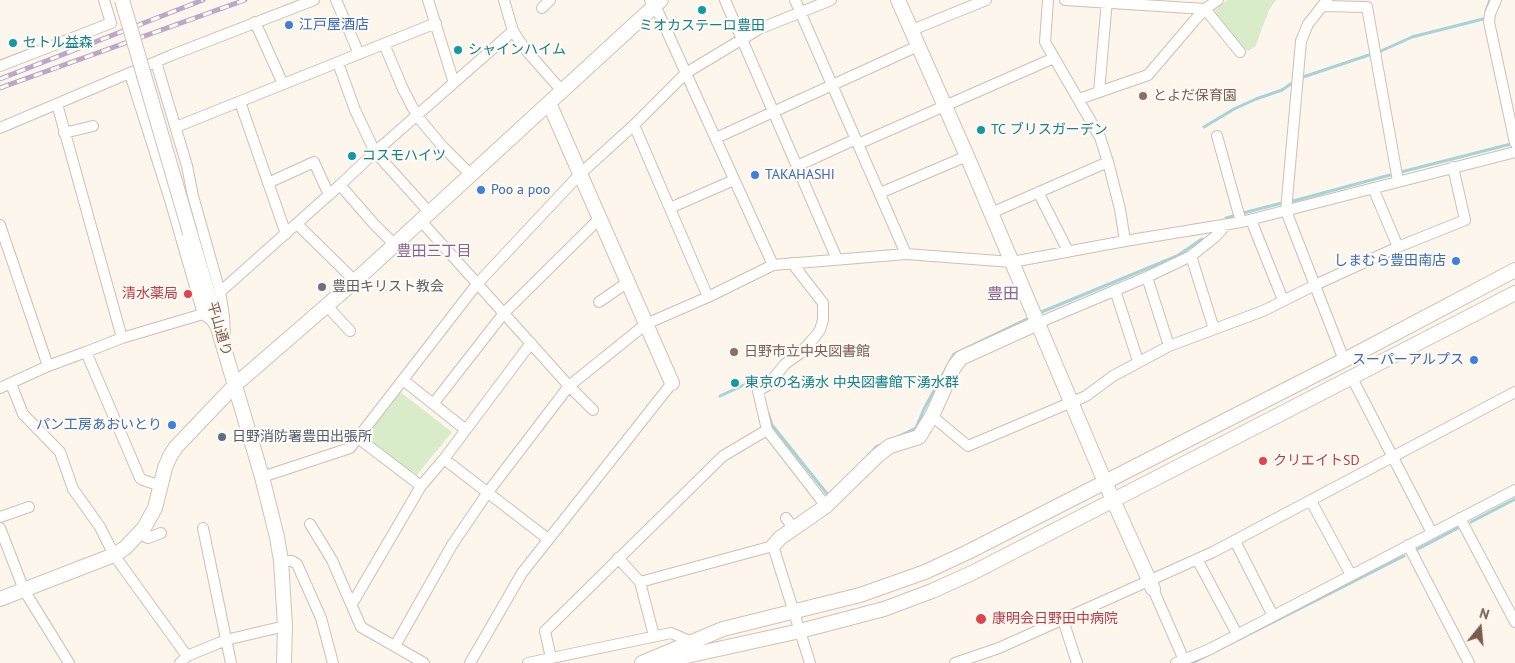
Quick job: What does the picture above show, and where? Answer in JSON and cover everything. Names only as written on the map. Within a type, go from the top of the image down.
[{"type":"street","points":[[0,66],[111,23],[104,0]]},
{"type":"street","name":"平山通り","points":[[122,0],[262,477],[277,537],[281,561],[285,626],[284,663]]},
{"type":"street","points":[[0,128],[156,62],[314,0]]},
{"type":"street","points":[[336,0],[359,54]]},
{"type":"street","points":[[428,0],[454,83]]},
{"type":"street","points":[[504,0],[513,31],[525,49],[562,91]]},
{"type":"street","points":[[542,8],[550,0]]},
{"type":"street","points":[[726,0],[837,259]]},
{"type":"street","points":[[795,0],[906,254]]},
{"type":"street","points":[[262,477],[350,448],[477,284],[580,174],[634,126],[686,72],[759,29],[831,0]]},
{"type":"street","points":[[898,0],[1151,585],[1180,661],[1273,616],[1515,490]]},
{"type":"street","points":[[1048,0],[1045,42],[1100,137],[1120,209],[1125,241]]},
{"type":"street","points":[[1064,0],[1205,9],[1240,52]]},
{"type":"street","points":[[1079,99],[1148,75],[1205,9],[1218,0]]},
{"type":"street","points":[[1496,0],[1489,22],[1515,143]]},
{"type":"street","points":[[912,30],[981,1]]},
{"type":"street","points":[[0,599],[114,556],[125,548],[139,534],[155,508],[165,468],[176,447],[235,385],[355,282],[562,91],[655,2],[773,265]]},
{"type":"street","points":[[1099,92],[1107,2]]},
{"type":"street","points":[[1344,360],[1286,211],[1301,41],[1308,24],[1325,3],[1367,7],[1398,181]]},
{"type":"street","points":[[255,22],[283,84]]},
{"type":"street","points":[[176,127],[436,23]]},
{"type":"street","points":[[220,292],[513,31]]},
{"type":"street","points":[[384,44],[417,116],[443,147],[471,175]]},
{"type":"street","points":[[716,138],[918,46]]},
{"type":"street","points":[[797,166],[944,106],[1054,58]]},
{"type":"street","points":[[156,62],[187,166],[193,196],[220,292],[224,316],[225,351]]},
{"type":"street","points":[[338,63],[355,110],[375,152],[477,284],[593,410]]},
{"type":"street","points":[[130,74],[171,203],[203,314],[211,320],[220,332]]},
{"type":"street","points":[[240,102],[286,234]]},
{"type":"street","points":[[470,663],[514,586],[548,539],[672,383],[549,103]]},
{"type":"street","points":[[56,104],[122,338]]},
{"type":"street","points":[[64,133],[93,126]]},
{"type":"street","points":[[634,126],[708,297]]},
{"type":"street","points":[[1217,136],[1246,221],[1283,300]]},
{"type":"street","points":[[396,646],[452,545],[488,492],[569,386],[646,324],[708,297],[773,265],[906,254],[1012,262],[1246,221],[1515,152]]},
{"type":"street","points":[[880,193],[967,156]]},
{"type":"street","points":[[268,183],[314,162],[329,195]]},
{"type":"street","points":[[991,212],[1108,162]]},
{"type":"street","points":[[932,416],[968,446],[1086,396],[1113,376],[1169,346],[1264,311],[1315,284],[1465,220],[1453,167]]},
{"type":"street","points":[[670,208],[734,180]]},
{"type":"street","points":[[340,185],[395,245]]},
{"type":"street","points":[[1374,188],[1398,247]]},
{"type":"street","points":[[1038,192],[1068,251]]},
{"type":"street","points":[[171,203],[193,196]]},
{"type":"street","points":[[433,404],[504,313],[600,218]]},
{"type":"street","points":[[297,224],[355,282]]},
{"type":"street","points":[[0,225],[48,366]]},
{"type":"street","points":[[640,582],[773,546],[790,523],[826,506],[877,456],[890,446],[919,437],[932,416],[954,367],[961,358],[1037,322],[1147,277],[1191,256],[1215,237],[1226,225]]},
{"type":"street","points":[[1191,256],[1214,329]]},
{"type":"street","points":[[792,263],[823,303],[823,320],[820,330],[814,338],[799,354],[785,364],[768,385],[758,391],[767,430],[826,506]]},
{"type":"street","points":[[642,663],[723,629],[878,589],[926,572],[1344,360],[1515,270]]},
{"type":"street","points":[[1147,277],[1169,346]]},
{"type":"street","points":[[599,302],[628,282]]},
{"type":"street","points":[[1115,290],[1138,361]]},
{"type":"street","points":[[656,663],[681,660],[800,631],[884,609],[932,591],[974,572],[1515,294]]},
{"type":"street","points":[[327,306],[350,331]]},
{"type":"street","points":[[0,388],[48,366],[122,338],[203,314]]},
{"type":"street","points":[[352,604],[421,486],[444,459],[531,343]]},
{"type":"street","points":[[86,352],[140,478],[161,486]]},
{"type":"street","points":[[1352,378],[1432,533]]},
{"type":"street","points":[[403,380],[466,430]]},
{"type":"street","points":[[11,384],[23,414],[60,452],[73,489],[100,527],[114,556],[184,659],[226,640],[285,626]]},
{"type":"street","points":[[955,663],[998,648],[1151,585],[1515,392]]},
{"type":"street","points":[[551,658],[545,631],[723,456],[767,430]]},
{"type":"street","points":[[358,438],[421,486]]},
{"type":"street","points":[[444,459],[548,539]]},
{"type":"street","points":[[1311,501],[1351,575]]},
{"type":"street","points":[[0,516],[30,507]]},
{"type":"street","points":[[1460,518],[1515,622]]},
{"type":"street","points":[[310,524],[332,560],[361,626],[424,663]]},
{"type":"street","points":[[0,528],[24,590],[69,663]]},
{"type":"street","points":[[203,528],[231,663]]},
{"type":"street","points":[[139,534],[148,538],[161,533]]},
{"type":"street","points":[[1235,541],[1273,616]]},
{"type":"street","points":[[1408,545],[1468,663]]},
{"type":"street","points":[[773,546],[810,663]]},
{"type":"street","points":[[618,558],[640,582],[654,636]]},
{"type":"street","points":[[1197,560],[1237,634]]},
{"type":"street","points":[[281,561],[292,561],[297,564],[321,618],[331,649],[333,663]]},
{"type":"street","points":[[1063,620],[1077,663]]},
{"type":"street","points":[[528,663],[671,633],[692,642]]},
{"type":"green space","points":[[1227,0],[1276,0],[1269,10],[1255,47],[1248,51],[1230,38],[1213,12]]},
{"type":"green space","points":[[399,391],[452,432],[417,475],[364,439]]},
{"type":"waterway","points":[[1486,11],[1490,0]]},
{"type":"waterway","points":[[1300,78],[1381,51],[1412,37],[1483,19]]},
{"type":"waterway","points":[[1204,127],[1234,109],[1282,90],[1295,81]]},
{"type":"waterway","points":[[1401,172],[1511,144]]},
{"type":"waterway","points":[[1293,201],[1390,175]]},
{"type":"waterway","points":[[1243,213],[1282,203]]},
{"type":"waterway","points":[[1226,218],[1234,216]]},
{"type":"waterway","points":[[1039,313],[1177,256],[1202,239]]},
{"type":"waterway","points":[[895,438],[916,428],[924,409],[954,354],[1031,317]]},
{"type":"waterway","points":[[720,396],[757,379],[760,388]]},
{"type":"waterway","points":[[768,413],[772,425],[828,495]]},
{"type":"waterway","points":[[867,457],[876,447],[883,444]]},
{"type":"waterway","points":[[1471,522],[1515,499]]},
{"type":"waterway","points":[[1418,549],[1458,528]]},
{"type":"waterway","points":[[1192,663],[1404,556]]},
{"type":"railway","points":[[0,79],[203,0]]},
{"type":"railway","points":[[0,88],[245,0]]},
{"type":"place","name":"ミオカステーロ豊田","points":[[702,10]]},
{"type":"place","name":"江戸屋酒店","points":[[289,25]]},
{"type":"place","name":"セトル益森","points":[[13,43]]},
{"type":"place","name":"シャインハイム","points":[[458,50]]},
{"type":"place","name":"とよだ保育園","points":[[1143,96]]},
{"type":"place","name":"TC ブリスガーデン","points":[[981,130]]},
{"type":"place","name":"コスモハイツ","points":[[352,156]]},
{"type":"place","name":"TAKAHASHI","points":[[755,175]]},
{"type":"place","name":"Poo a poo","points":[[481,190]]},
{"type":"place","name":"しまむら豊田南店","points":[[1456,261]]},
{"type":"place","name":"豊田キリスト教会","points":[[322,287]]},
{"type":"place","name":"清水薬局","points":[[188,294]]},
{"type":"place","name":"日野市立中央図書館","points":[[734,352]]},
{"type":"place","name":"スーパーアルプス","points":[[1474,360]]},
{"type":"place","name":"東京の名湧水 中央図書館下湧水群","points":[[735,383]]},
{"type":"place","name":"パン工房あおいとり","points":[[172,425]]},
{"type":"place","name":"日野消防署豊田出張所","points":[[222,437]]},
{"type":"place","name":"クリエイトSD","points":[[1263,461]]},
{"type":"place","name":"康明会日野田中病院","points":[[981,619]]},
{"type":"district","name":"豊田三丁目","points":[[434,252]]},
{"type":"district","name":"豊田","points":[[1003,294]]}]
